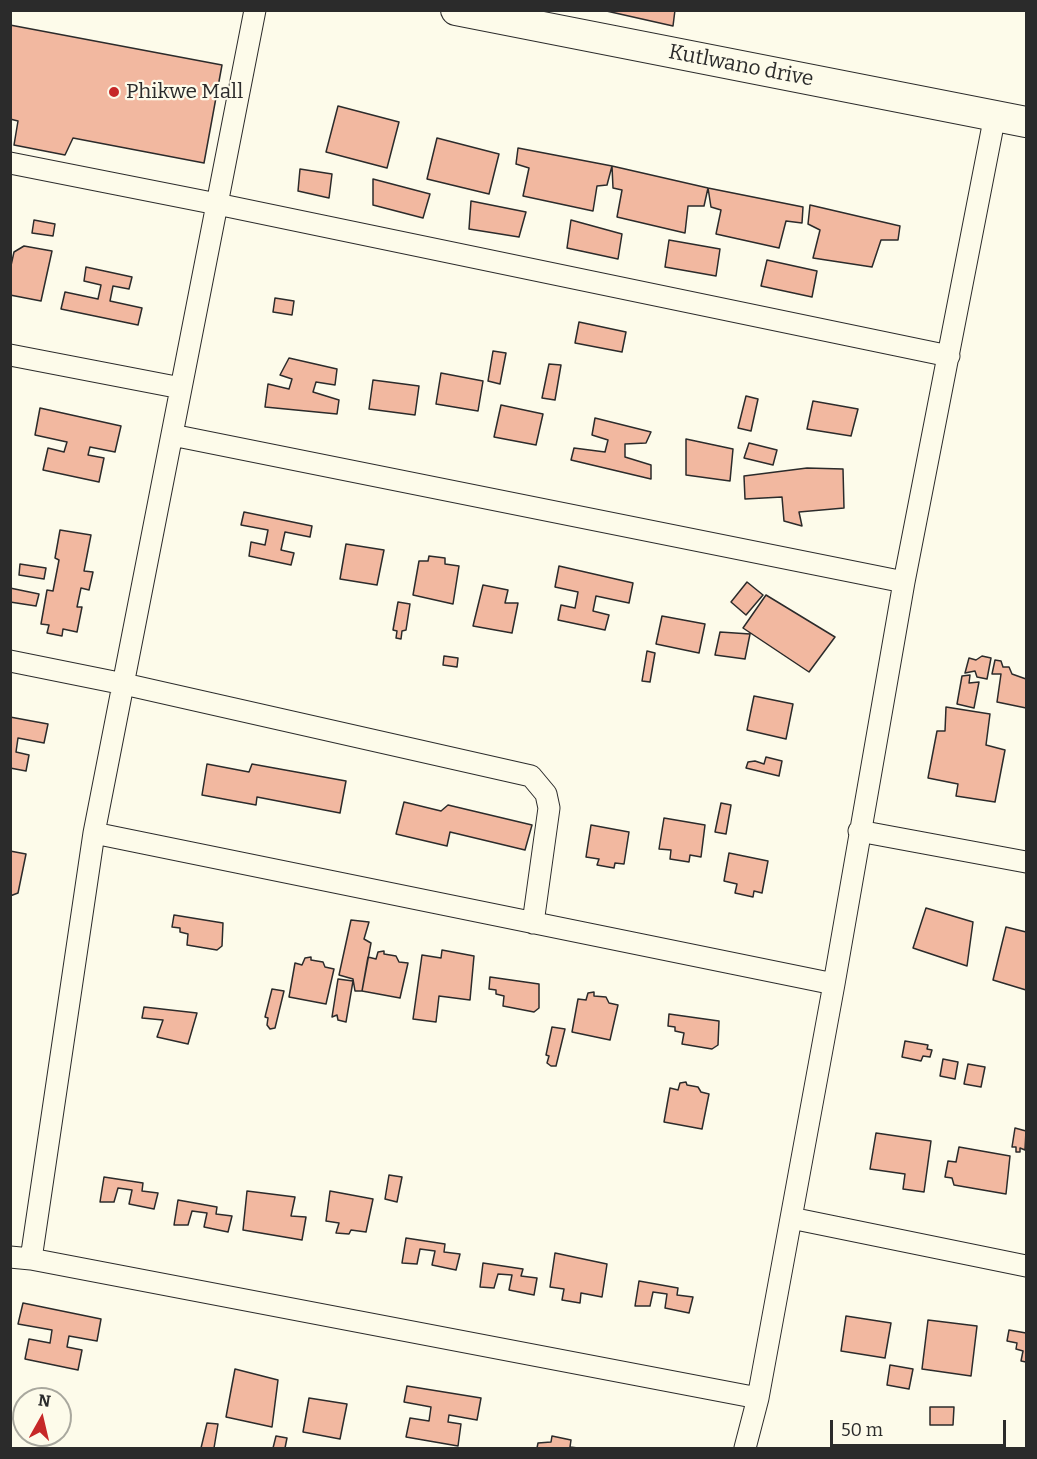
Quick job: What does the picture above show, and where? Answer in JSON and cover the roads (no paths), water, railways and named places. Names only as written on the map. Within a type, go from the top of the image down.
[{"type":"street","points":[[255,10],[94,833],[21,1258],[758,1398]]},
{"type":"street","name":"Kutlwano drive","points":[[456,10],[1026,122]]},
{"type":"street","points":[[745,1449],[758,1398],[834,984],[904,582],[995,115]]},
{"type":"street","points":[[10,163],[949,356]]},
{"type":"street","points":[[10,355],[181,388]]},
{"type":"street","points":[[172,435],[904,582]]},
{"type":"street","points":[[10,661],[124,684],[509,769],[531,776],[546,794],[549,808],[532,923]]},
{"type":"street","points":[[859,831],[1026,862]]},
{"type":"street","points":[[94,833],[834,984]]},
{"type":"street","points":[[790,1218],[1026,1266]]},
{"type":"place","name":"Phikwe Mall","points":[[114,92]]}]
